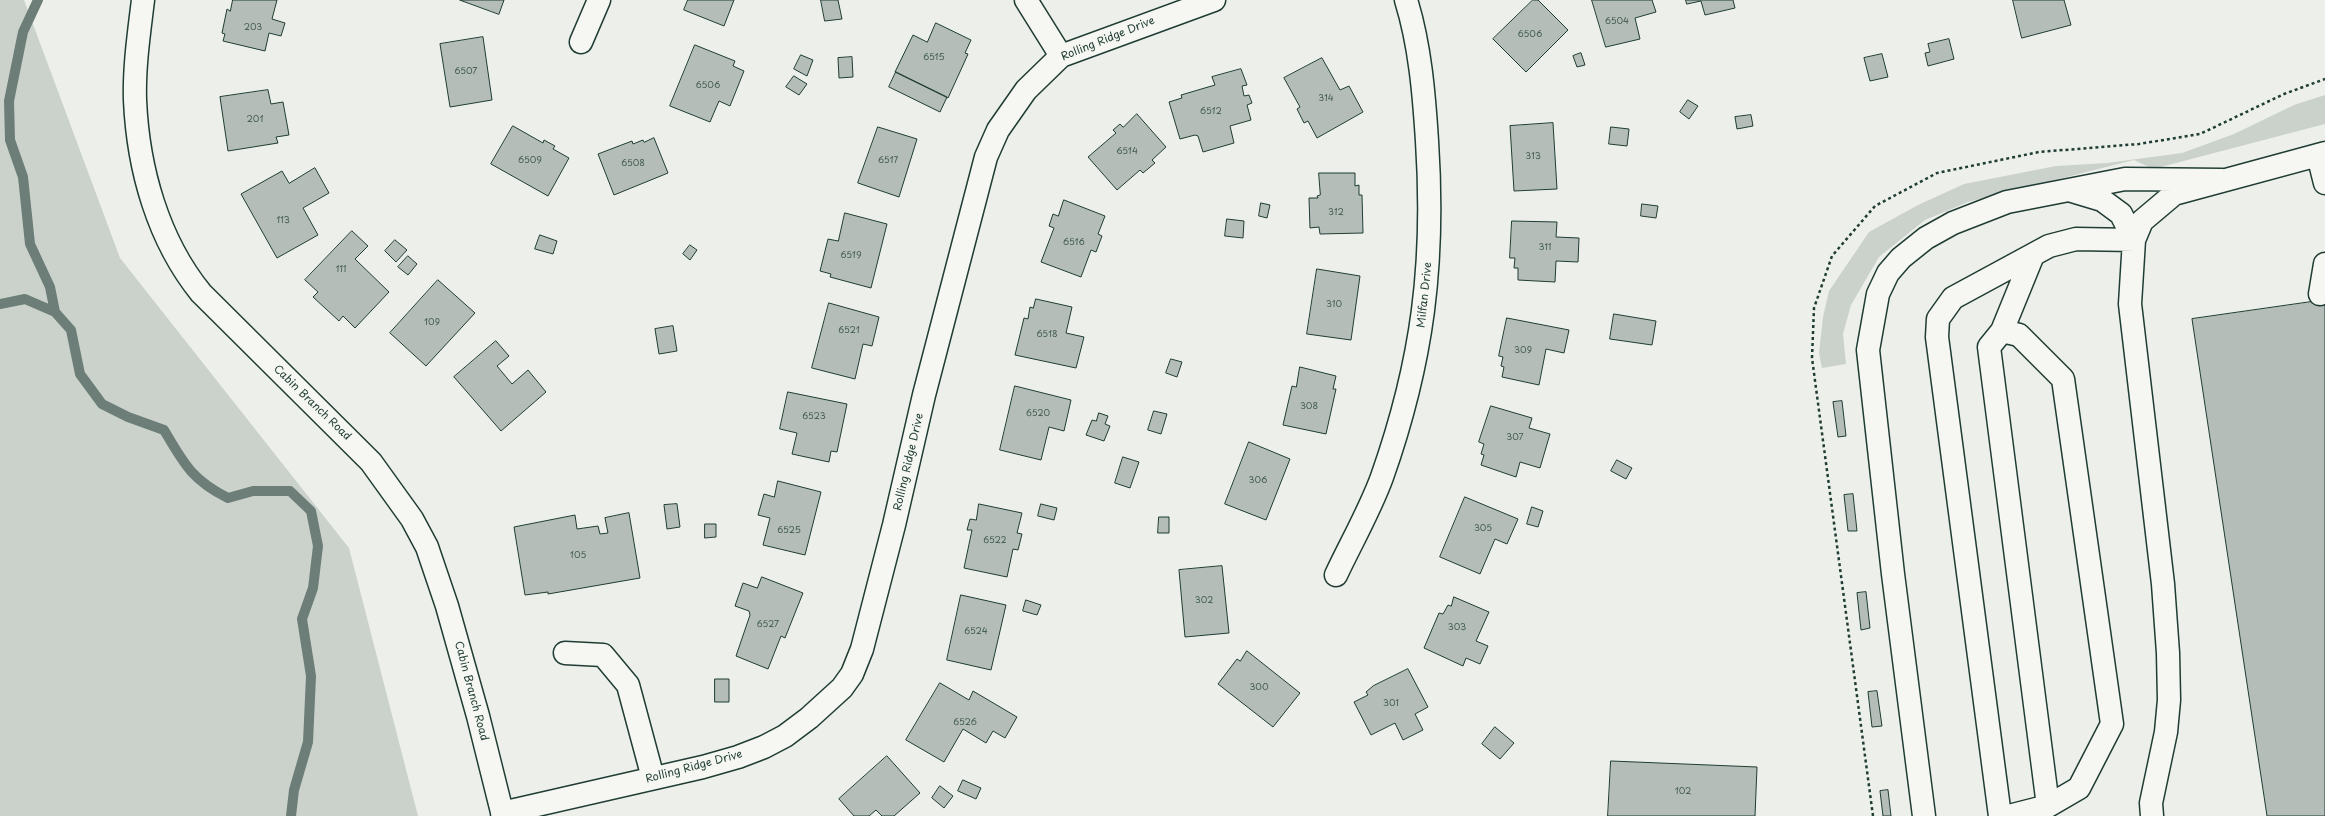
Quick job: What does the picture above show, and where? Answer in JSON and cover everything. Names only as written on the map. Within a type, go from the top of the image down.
[{"type":"street","name":"Cabin Branch Road","points":[[143,0],[136,68],[135,100],[142,161],[160,222],[184,272],[201,293],[371,462],[412,519],[427,547],[447,606],[478,716],[502,814]]},
{"type":"street","points":[[581,42],[599,0]]},
{"type":"street","points":[[1026,0],[1061,56]]},
{"type":"street","name":"Rolling Ridge Drive","points":[[502,814],[703,767],[764,747],[809,718],[842,688],[852,674],[862,649],[924,395],[986,157],[998,130],[1026,90],[1061,56],[1214,0]]},
{"type":"street","name":"Milfan Drive","points":[[1336,576],[1381,478],[1407,398],[1425,310],[1429,269],[1429,174],[1419,60],[1406,0]]},
{"type":"street","points":[[2152,816],[2150,803],[2166,732],[2168,653],[2163,584],[2130,304],[2134,240],[2142,221],[2174,194],[2321,154],[2325,183]]},
{"type":"street","points":[[1924,816],[1893,574],[1868,350],[1878,294],[1888,273],[1901,258],[1926,238],[1953,223],[2007,202],[2125,178],[2222,180]]},
{"type":"street","points":[[2069,190],[2102,200],[2121,214],[2134,240]]},
{"type":"street","points":[[2000,816],[1937,337],[1938,319],[1953,298],[2049,246],[2076,239],[2134,240]]},
{"type":"street","points":[[2033,255],[2002,331],[1989,347],[2048,806]]},
{"type":"street","points":[[2320,294],[2325,264]]},
{"type":"street","points":[[2002,331],[2019,335],[2063,379],[2112,724],[2080,788],[2048,806],[2009,816]]},
{"type":"street","points":[[565,653],[603,655],[628,685],[654,778]]},
{"type":"shaded area","points":[[0,0],[24,0],[120,258],[349,548],[418,816],[0,816]]},
{"type":"shaded area","points":[[2325,95],[2325,124],[2153,169],[2134,160],[1968,202],[1925,220],[1879,257],[1851,305],[1843,334],[1846,364],[1822,368],[1819,353],[1823,317],[1829,291],[1869,232],[1918,205],[1964,184],[2056,166],[2107,163],[2182,153],[2234,134],[2294,105]]},
{"type":"building","points":[[233,0],[277,0],[272,19],[285,23],[281,36],[269,33],[265,51],[223,41],[225,34],[222,33],[227,9],[230,11]]},
{"type":"building","points":[[460,0],[504,0],[499,14]]},
{"type":"building","points":[[688,0],[734,0],[724,26],[684,10]]},
{"type":"building","points":[[821,0],[838,0],[842,19],[825,21]]},
{"type":"building","points":[[1533,0],[1538,0],[1568,30],[1526,72],[1493,39]]},
{"type":"building","points":[[1592,0],[1652,0],[1656,12],[1635,18],[1640,39],[1606,47]]},
{"type":"building","points":[[1686,0],[1733,0],[1735,8],[1705,15],[1701,1],[1687,4]]},
{"type":"building","points":[[2013,0],[2064,0],[2071,25],[2022,38]]},
{"type":"building","points":[[936,23],[971,40],[965,53],[968,54],[948,98],[895,72],[913,35],[927,42]]},
{"type":"building","points":[[483,37],[492,100],[450,107],[440,44]]},
{"type":"building","points":[[1949,39],[1954,59],[1928,66],[1925,53],[1930,52],[1928,44]]},
{"type":"building","points":[[695,45],[735,61],[733,66],[744,71],[730,106],[719,101],[710,122],[670,106]]},
{"type":"building","points":[[1581,53],[1585,65],[1577,67],[1573,56]]},
{"type":"building","points":[[1882,54],[1888,77],[1870,81],[1864,58]]},
{"type":"building","points":[[801,55],[813,60],[807,76],[794,69]]},
{"type":"building","points":[[852,57],[853,77],[839,78],[838,58]]},
{"type":"building","points":[[1322,58],[1340,90],[1349,86],[1363,112],[1317,138],[1308,121],[1304,123],[1297,109],[1300,107],[1284,78]]},
{"type":"building","points":[[1241,69],[1247,85],[1242,86],[1244,96],[1249,95],[1252,103],[1247,105],[1251,120],[1230,126],[1234,143],[1203,152],[1198,136],[1195,135],[1180,139],[1169,102],[1182,98],[1181,95],[1215,85],[1212,77]]},
{"type":"building","points":[[896,72],[947,97],[940,112],[889,87]]},
{"type":"building","points":[[794,76],[807,84],[799,95],[786,87]]},
{"type":"building","points":[[268,90],[271,104],[283,102],[289,135],[276,137],[278,143],[228,151],[220,97]]},
{"type":"building","points":[[1688,100],[1698,106],[1689,119],[1680,112]]},
{"type":"building","points":[[1137,114],[1166,147],[1152,160],[1155,163],[1143,173],[1140,170],[1117,190],[1088,157],[1116,133],[1113,130],[1120,124],[1123,127]]},
{"type":"building","points":[[1751,115],[1753,126],[1737,129],[1735,117]]},
{"type":"building","points":[[1553,123],[1557,189],[1514,191],[1510,126]]},
{"type":"building","points":[[513,126],[543,143],[544,140],[555,146],[553,149],[569,158],[548,196],[491,164]]},
{"type":"building","points":[[878,127],[917,139],[899,197],[858,183]]},
{"type":"building","points":[[1611,127],[1629,129],[1627,146],[1609,144]]},
{"type":"building","points":[[654,138],[668,173],[614,195],[598,154],[632,141],[633,144]]},
{"type":"building","points":[[315,168],[329,193],[303,208],[318,235],[277,258],[241,194],[282,171],[289,183]]},
{"type":"building","points":[[1319,173],[1355,173],[1355,186],[1359,185],[1359,195],[1362,195],[1363,233],[1320,234],[1319,227],[1310,228],[1309,198],[1318,198],[1317,196],[1320,195]]},
{"type":"building","points":[[1064,200],[1105,216],[1098,234],[1102,236],[1096,252],[1091,250],[1081,277],[1041,262],[1054,228],[1049,226],[1053,214],[1058,216]]},
{"type":"building","points":[[1261,203],[1270,205],[1267,218],[1259,216]]},
{"type":"building","points":[[1642,204],[1658,206],[1656,218],[1641,216]]},
{"type":"building","points":[[845,213],[887,224],[871,288],[830,277],[831,274],[820,271],[828,239],[838,241]]},
{"type":"building","points":[[1227,219],[1244,221],[1243,238],[1225,236]]},
{"type":"building","points":[[1512,221],[1557,222],[1556,237],[1579,238],[1578,262],[1556,261],[1555,282],[1518,280],[1518,268],[1514,268],[1515,258],[1510,258]]},
{"type":"building","points":[[352,231],[368,246],[355,259],[389,292],[355,328],[343,316],[339,321],[313,297],[318,292],[305,280]]},
{"type":"building","points":[[540,235],[557,241],[553,254],[535,249]]},
{"type":"building","points":[[395,240],[407,250],[396,262],[385,251]]},
{"type":"building","points":[[690,245],[697,250],[690,260],[683,254]]},
{"type":"building","points":[[408,256],[417,264],[408,275],[398,267]]},
{"type":"building","points":[[1317,269],[1360,276],[1351,340],[1307,334]]},
{"type":"building","points":[[438,280],[475,313],[426,366],[390,333]]},
{"type":"building","points":[[1036,299],[1072,307],[1066,333],[1084,337],[1076,368],[1015,355],[1024,318],[1028,319],[1030,307],[1033,308]]},
{"type":"building","points":[[2325,300],[2325,816],[2267,816],[2192,319]]},
{"type":"building","points":[[829,303],[879,317],[872,346],[863,344],[855,379],[812,368]]},
{"type":"building","points":[[1614,314],[1656,321],[1652,345],[1610,339]]},
{"type":"building","points":[[1507,318],[1569,330],[1564,353],[1546,349],[1539,385],[1502,377],[1504,367],[1501,366],[1503,357],[1499,356]]},
{"type":"building","points":[[673,326],[677,351],[659,354],[655,329]]},
{"type":"building","points":[[496,341],[509,356],[497,366],[512,384],[528,370],[546,392],[501,431],[454,377]]},
{"type":"building","points":[[1171,359],[1182,362],[1177,377],[1166,373]]},
{"type":"building","points":[[1300,367],[1336,376],[1333,389],[1336,389],[1326,434],[1283,425],[1292,386],[1296,387]]},
{"type":"building","points":[[1015,386],[1071,400],[1064,431],[1049,427],[1041,460],[1000,450]]},
{"type":"building","points":[[788,392],[847,404],[837,452],[831,451],[829,462],[792,454],[797,433],[780,429]]},
{"type":"building","points":[[1842,401],[1846,436],[1838,437],[1833,402]]},
{"type":"building","points":[[1491,406],[1532,418],[1529,428],[1550,434],[1540,468],[1520,462],[1516,477],[1481,465],[1484,455],[1481,454],[1484,444],[1479,442]]},
{"type":"building","points":[[1154,411],[1167,414],[1161,434],[1148,430]]},
{"type":"building","points":[[1099,413],[1108,416],[1105,424],[1110,426],[1104,441],[1086,435],[1092,420],[1096,421]]},
{"type":"building","points":[[1249,442],[1290,459],[1266,520],[1225,504]]},
{"type":"building","points":[[1123,457],[1139,462],[1130,488],[1115,483]]},
{"type":"building","points":[[1617,460],[1632,468],[1626,479],[1611,471]]},
{"type":"building","points":[[778,481],[821,492],[805,555],[763,545],[770,518],[758,515],[764,494],[774,497]]},
{"type":"building","points":[[1853,494],[1857,531],[1848,531],[1844,495]]},
{"type":"building","points":[[1465,497],[1518,519],[1507,544],[1495,539],[1480,574],[1440,557]]},
{"type":"building","points":[[677,504],[680,527],[667,529],[664,505]]},
{"type":"building","points":[[979,504],[1022,513],[1017,533],[1022,534],[1018,550],[1013,549],[1007,577],[964,568],[972,530],[967,530],[970,519],[976,520]]},
{"type":"building","points":[[1041,504],[1057,508],[1054,520],[1038,516]]},
{"type":"building","points":[[1532,507],[1543,511],[1538,527],[1527,524]]},
{"type":"building","points":[[629,513],[640,578],[548,594],[548,592],[525,595],[514,527],[575,515],[577,529],[598,526],[600,534],[608,533],[605,518]]},
{"type":"building","points":[[1159,517],[1169,517],[1169,533],[1158,533]]},
{"type":"building","points":[[705,524],[716,524],[716,537],[705,538]]},
{"type":"building","points":[[1222,566],[1229,633],[1185,637],[1179,570]]},
{"type":"building","points":[[762,577],[803,593],[785,638],[781,636],[768,669],[736,656],[750,615],[749,611],[735,606],[743,583],[757,588]]},
{"type":"building","points":[[1866,592],[1870,628],[1861,630],[1857,593]]},
{"type":"building","points":[[961,595],[1006,605],[991,670],[947,660]]},
{"type":"building","points":[[1454,597],[1489,612],[1476,641],[1488,646],[1480,664],[1466,658],[1463,666],[1424,648],[1439,613],[1443,614],[1448,605],[1451,606]]},
{"type":"building","points":[[1026,600],[1041,605],[1037,615],[1023,611]]},
{"type":"building","points":[[1247,651],[1300,693],[1273,727],[1218,684],[1237,659],[1240,661]]},
{"type":"building","points":[[1408,669],[1428,707],[1415,714],[1423,730],[1403,740],[1395,723],[1371,735],[1354,702],[1368,695],[1366,692],[1373,686]]},
{"type":"building","points":[[715,679],[729,679],[729,702],[715,702]]},
{"type":"building","points":[[940,683],[969,700],[973,691],[1017,717],[1005,738],[993,731],[986,743],[963,729],[944,762],[906,740]]},
{"type":"building","points":[[1877,691],[1882,726],[1872,727],[1868,692]]},
{"type":"building","points":[[1495,727],[1514,743],[1500,759],[1482,744]]},
{"type":"building","points":[[887,756],[920,793],[894,816],[882,816],[876,810],[869,816],[854,816],[839,799]]},
{"type":"building","points":[[1611,761],[1757,767],[1755,816],[1608,816]]},
{"type":"building","points":[[963,780],[981,788],[976,799],[958,791]]},
{"type":"building","points":[[940,786],[953,796],[944,808],[932,798]]},
{"type":"building","points":[[1888,790],[1891,816],[1883,816],[1880,791]]},
{"type":"waterway","points":[[38,0],[23,32],[9,101],[10,140],[23,177],[30,244],[50,287],[55,312],[71,330],[80,374],[102,404],[128,417],[164,430],[190,470],[197,478],[216,491],[228,498],[253,491],[290,491],[311,511],[318,546],[313,588],[302,619],[311,676],[308,742],[294,790],[291,816]]},
{"type":"waterway","points":[[0,304],[25,299],[55,312]]}]
